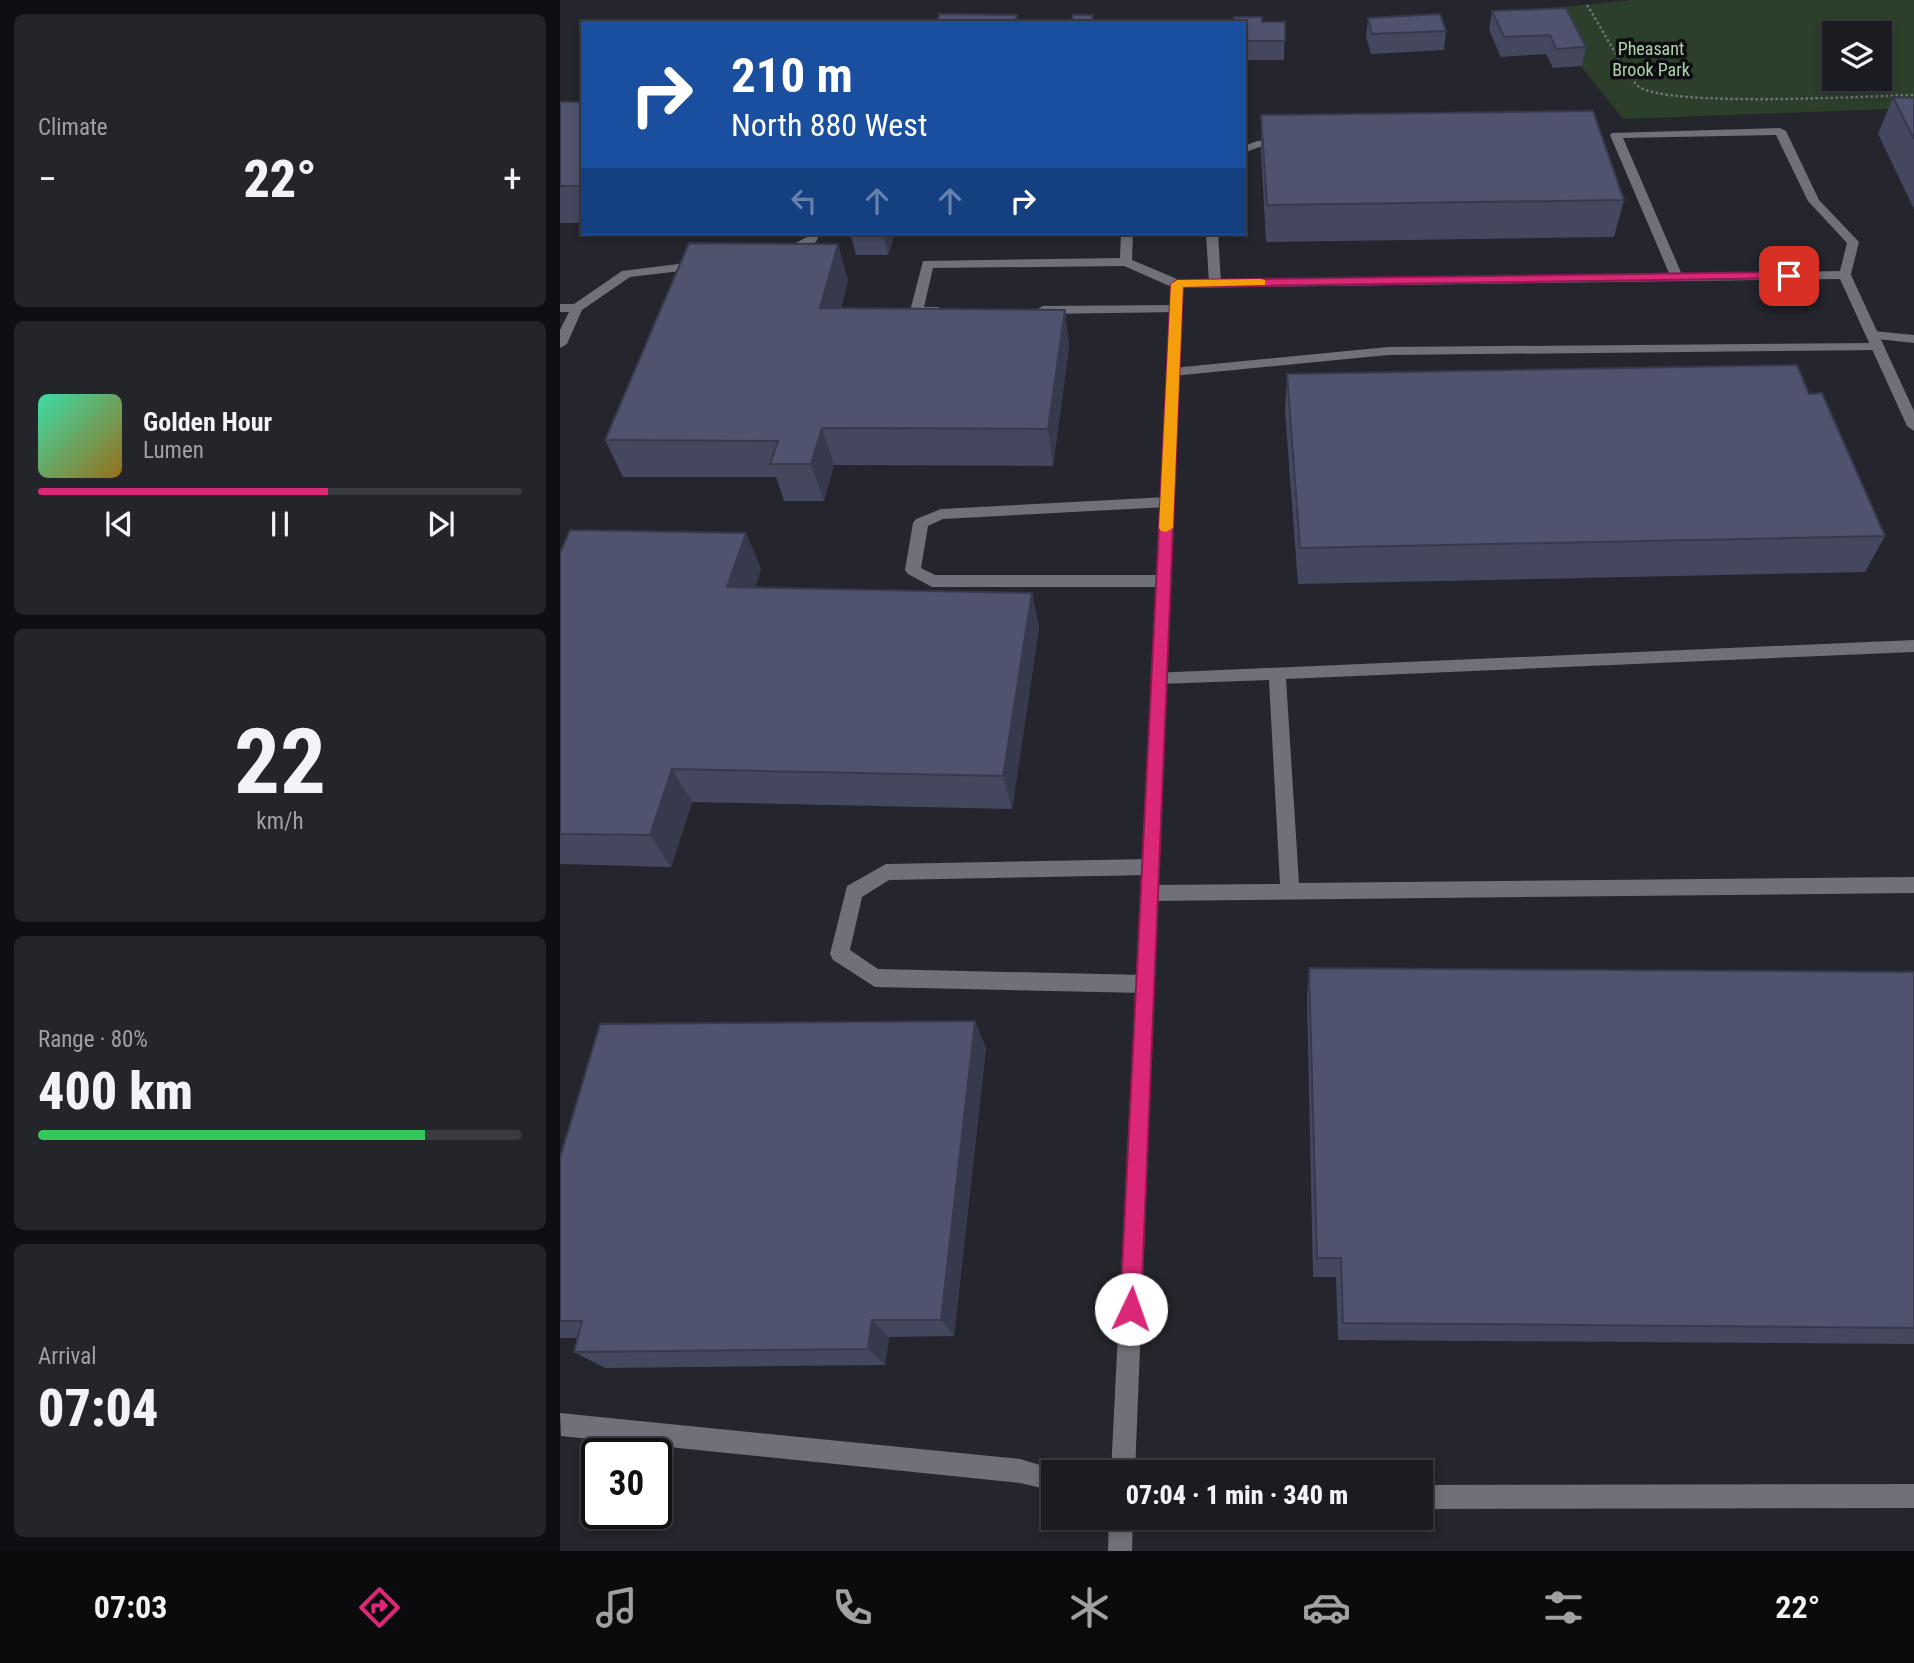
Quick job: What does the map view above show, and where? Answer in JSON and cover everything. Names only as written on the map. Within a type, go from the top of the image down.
[{"type":"street","points":[[1678,277],[1609,134],[1780,131],[1814,201],[1853,242],[1845,275],[1913,423]]},
{"type":"street","points":[[1246,149],[1257,144],[1299,142]]},
{"type":"street","points":[[764,257],[788,252],[812,239],[813,235]]},
{"type":"street","points":[[1126,262],[1127,235]]},
{"type":"street","points":[[1212,235],[1215,284]]},
{"type":"street","points":[[958,311],[917,311],[928,264],[1126,262],[1177,284],[1845,275]]},
{"type":"street","points":[[560,344],[577,308],[627,274],[709,264]]},
{"type":"street","points":[[1124,1460],[1177,284]]},
{"type":"street","points":[[560,308],[577,308]]},
{"type":"street","points":[[1026,310],[1176,309]]},
{"type":"street","points":[[1173,372],[1388,351],[1914,339]]},
{"type":"street","points":[[1164,582],[932,581],[913,570],[921,523],[941,514],[1167,502]]},
{"type":"street","points":[[1159,678],[1913,648]]},
{"type":"street","points":[[1277,674],[1290,892]]},
{"type":"street","points":[[1145,984],[875,978],[840,954],[854,892],[886,872],[1151,867]]},
{"type":"street","points":[[1150,893],[1914,884]]},
{"type":"street","points":[[561,1424],[1020,1471],[1041,1476]]},
{"type":"street","points":[[1433,1497],[1914,1496]]},
{"type":"street","points":[[1120,1551],[1121,1530]]},
{"type":"path","points":[[1587,5],[1639,86],[1650,92],[1669,96],[1742,98],[1914,94]]},
{"type":"green space","name":"Pheasant Brook Park","points":[[1631,0],[1914,0],[1914,108],[1623,119],[1536,10]]},
{"type":"building","points":[[1566,8],[1586,47],[1556,49],[1550,35],[1504,37],[1492,11]]},
{"type":"building","points":[[939,14],[1017,15],[1016,21],[937,21]]},
{"type":"building","points":[[1440,14],[1446,31],[1372,34],[1368,18]]},
{"type":"building","points":[[1073,15],[1093,15],[1092,21],[1072,21]]},
{"type":"building","points":[[1234,17],[1262,17],[1262,22],[1285,22],[1285,41],[1246,41],[1246,21],[1234,21]]},
{"type":"building","points":[[1893,97],[1914,98],[1914,139]]},
{"type":"building","points":[[560,102],[581,102],[581,186],[560,186]]},
{"type":"building","points":[[1593,111],[1624,200],[1267,205],[1261,115]]},
{"type":"building","points":[[689,243],[838,244],[820,308],[1065,310],[1048,429],[822,428],[811,464],[770,464],[778,441],[605,440]]},
{"type":"building","points":[[1797,365],[1809,394],[1822,393],[1885,536],[1300,548],[1287,374]]},
{"type":"building","points":[[570,530],[746,533],[727,587],[1032,593],[1003,776],[672,769],[650,835],[560,834],[560,553]]},
{"type":"building","points":[[1309,968],[1914,972],[1914,1328],[1343,1323],[1341,1258],[1317,1258]]},
{"type":"building","points":[[975,1021],[941,1320],[872,1320],[868,1349],[574,1352],[582,1321],[560,1321],[560,1158],[600,1024]]},
{"type":"slow traffic","points":[[1166,528],[1177,284],[1261,283]]},
{"type":"route","points":[[1131,1309],[1177,284],[1789,276]]}]
